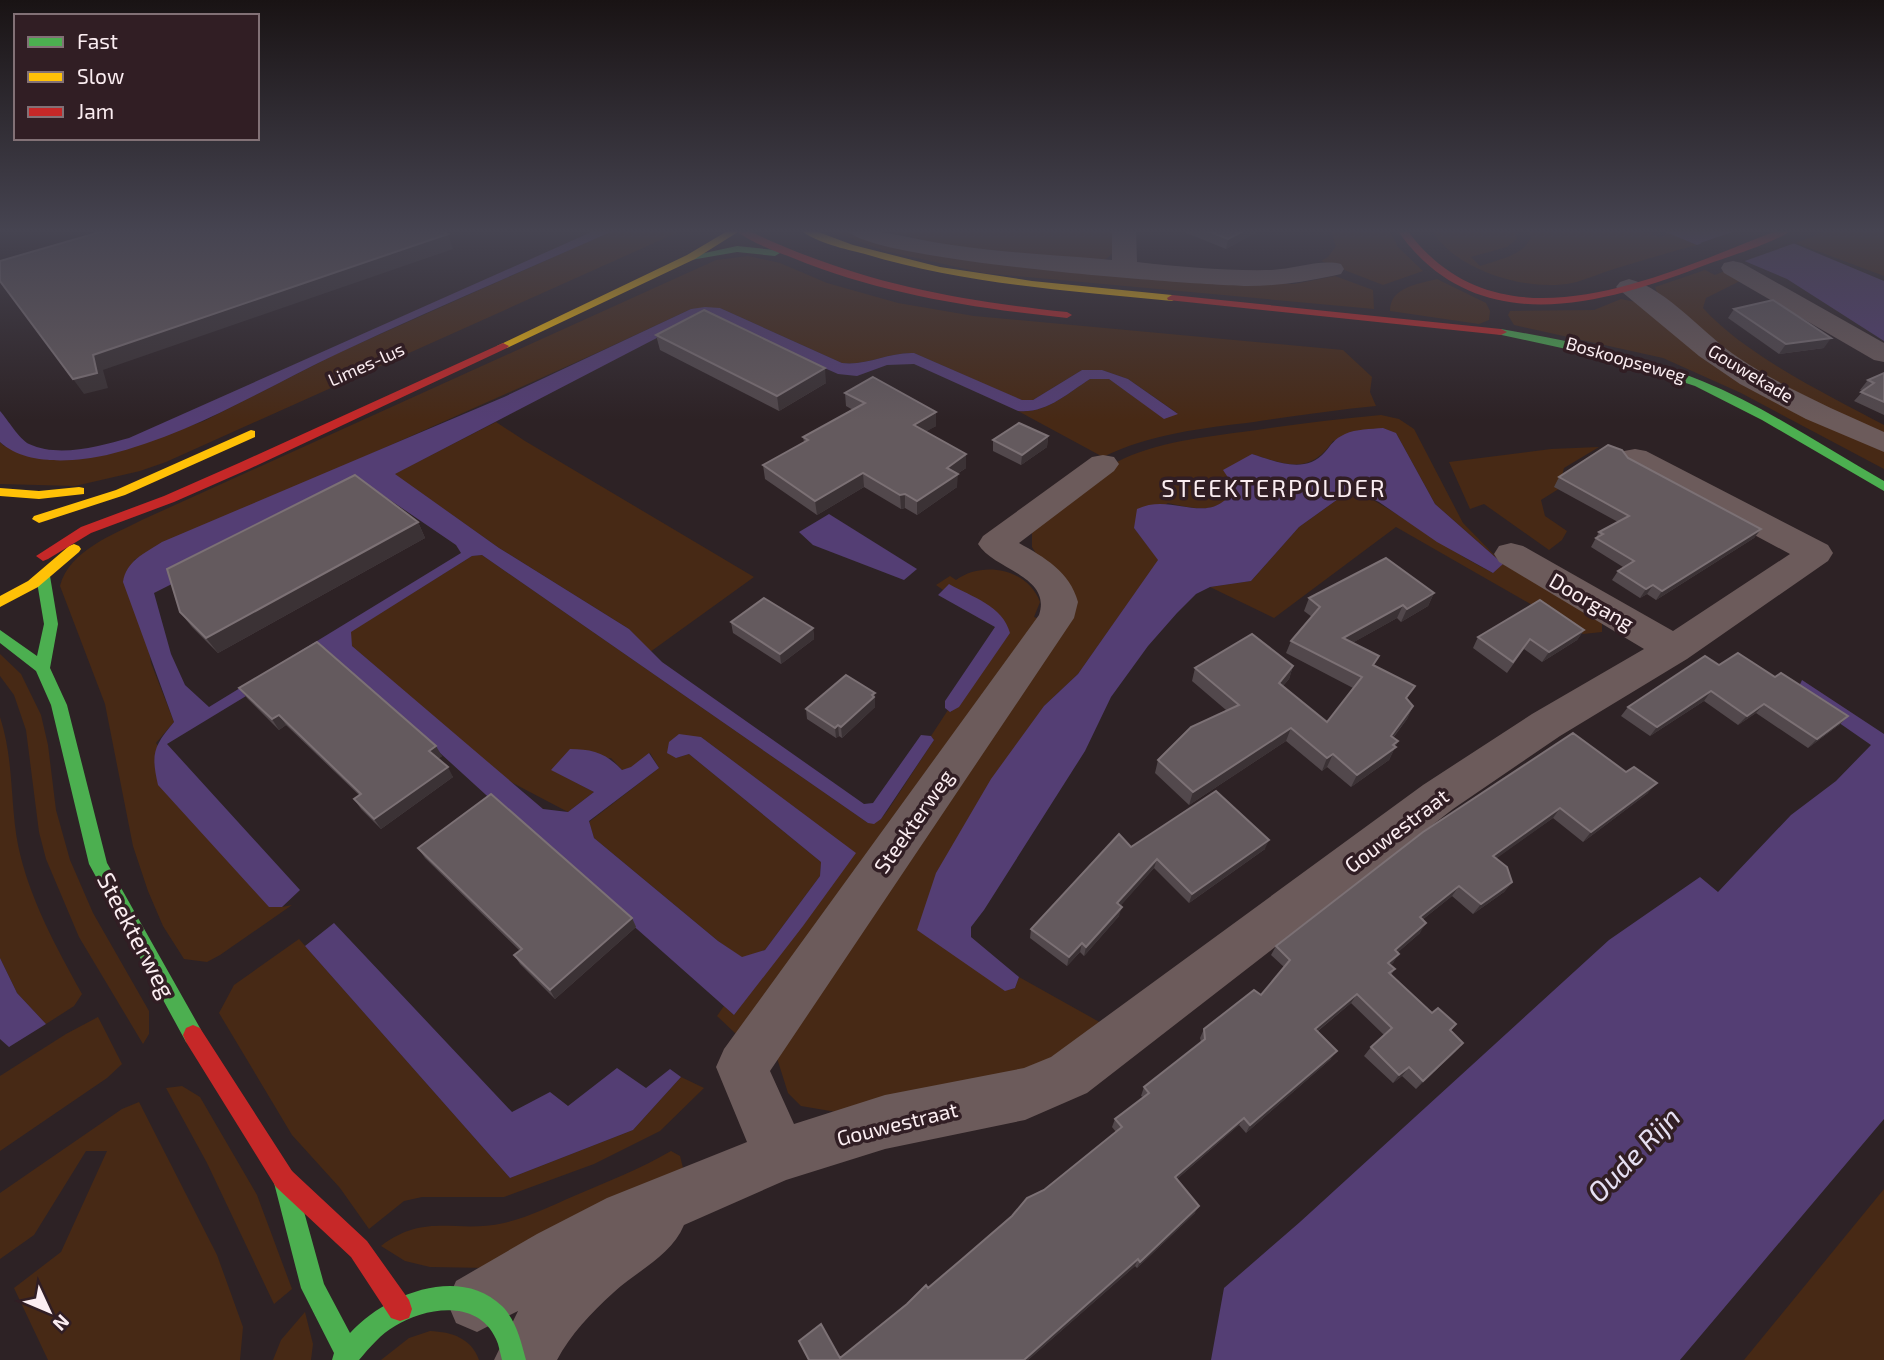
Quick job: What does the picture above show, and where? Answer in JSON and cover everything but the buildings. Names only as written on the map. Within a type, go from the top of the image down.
[{"type":"main road","name":"Limes-lus","points":[[19,585],[43,576],[60,560],[96,536],[169,499],[311,436],[614,293]]},
{"type":"main road","points":[[901,293],[977,307],[1088,317]]},
{"type":"main road","name":"Boskoopseweg","points":[[1126,293],[1501,332],[1575,344],[1615,354],[1696,382],[1752,409],[1796,438],[1884,487]]},
{"type":"main road","points":[[1489,293],[1499,298],[1545,303],[1573,302],[1611,293]]},
{"type":"main road","name":"Boskoopseweg","points":[[1529,354],[1609,371]]},
{"type":"main road","name":"Boskoopseweg","points":[[1696,401],[1796,438]]},
{"type":"main road","points":[[19,514],[39,519],[70,512],[263,429]]},
{"type":"main road","points":[[0,492],[61,494],[153,476]]},
{"type":"main road","name":"Limes-lus","points":[[19,585],[43,556],[86,530],[169,499]]},
{"type":"main road","points":[[39,519],[49,528],[51,534],[43,556]]},
{"type":"main road","points":[[42,668],[51,624],[43,576]]},
{"type":"main road","points":[[0,587],[19,585]]},
{"type":"main road","points":[[0,601],[19,585]]},
{"type":"main road","points":[[19,585],[51,624]]},
{"type":"main road","name":"Steekterweg","points":[[0,635],[42,668],[60,705],[79,794],[98,864],[176,1008],[284,1179],[359,1249],[400,1308]]},
{"type":"main road","name":"Steekterweg","points":[[284,1179],[313,1288],[346,1357]]},
{"type":"main road","points":[[346,1357],[372,1328],[400,1308],[427,1298],[454,1296],[477,1302],[498,1318],[511,1343],[514,1360]]},
{"type":"street","name":"Gouwekade","points":[[1640,293],[1660,306],[1710,350],[1749,375],[1815,411],[1884,443]]},
{"type":"street","points":[[1782,293],[1884,354]]},
{"type":"street","name":"Gouwestraat","points":[[780,1155],[885,1122],[1025,1094],[1069,1076],[1438,797],[1546,725],[1674,649],[1816,553],[1635,458]]},
{"type":"street","name":"Steekterweg","points":[[780,1155],[742,1066],[1056,618],[1060,601],[1056,589],[1047,578],[995,544],[1103,464]]},
{"type":"street","name":"Doorgang","points":[[1511,554],[1674,649]]},
{"type":"street","points":[[477,1302],[556,1254],[627,1218],[695,1193],[780,1155]]},
{"type":"street","points":[[524,1360],[545,1321],[593,1272],[695,1193]]},
{"type":"shaded area","points":[[472,293],[542,293],[166,462],[75,486],[0,484],[0,442],[4,446],[107,455],[204,421],[338,353]]},
{"type":"shaded area","points":[[642,293],[864,293],[898,303],[974,316],[1343,350],[1372,377],[1370,392],[1376,406],[1177,433],[1139,443],[1103,457],[1018,411],[1047,406],[1090,379],[1109,379],[1164,418],[1177,413],[1128,379],[1102,370],[1082,370],[1033,400],[1021,400],[914,353],[860,363],[842,363],[720,308],[691,309],[134,560],[151,663],[174,722],[156,743],[282,907],[292,905],[207,962],[184,959],[163,926],[148,891],[133,846],[105,704],[60,586],[65,573],[83,553],[107,537]]},
{"type":"shaded area","points":[[1206,293],[1373,293],[1374,309]]},
{"type":"shaded area","points":[[1399,293],[1467,293],[1486,303],[1490,311],[1489,320],[1479,324],[1390,311]]},
{"type":"shaded area","points":[[1715,293],[1706,298],[1703,308],[1721,325],[1764,358],[1884,425],[1884,438],[1726,355],[1658,295]]},
{"type":"shaded area","points":[[1621,299],[1636,302],[1884,448],[1884,469],[1741,393],[1663,358],[1514,325],[1508,315],[1510,311],[1594,310]]},
{"type":"shaded area","points":[[1381,415],[1399,419],[1414,429],[1463,523],[1503,564],[1602,622],[1602,632],[1583,634],[1396,527],[1274,618],[1210,587],[1251,581],[1299,527],[1352,489],[1493,573],[1502,563],[1435,504],[1396,433],[1333,441],[1324,452],[1306,463],[1287,464],[1252,454],[1237,485],[1223,503],[1203,508],[1168,503],[1134,528],[1159,560],[1078,674],[1044,706],[917,930],[1015,988],[1019,977],[1103,1024],[1036,1067],[842,1113],[801,1106],[788,1093],[776,1055],[1057,639],[1038,557],[1032,547],[1032,533],[1108,467],[1139,452],[1208,437]]},
{"type":"shaded area","points":[[496,422],[754,577],[650,652],[629,629],[499,548],[394,474]]},
{"type":"shaded area","points":[[1599,447],[1564,468],[1562,476],[1568,483],[1541,500],[1545,516],[1567,531],[1562,540],[1549,550],[1484,504],[1470,509],[1449,462],[1551,449]]},
{"type":"shaded area","points":[[482,555],[868,823],[881,819],[888,810],[934,740],[931,736],[948,710],[951,712],[1010,633],[949,585],[943,590],[936,585],[950,576],[956,580],[979,570],[1004,571],[1026,582],[1034,591],[1040,602],[1034,617],[1043,620],[745,1037],[735,1033],[717,1016],[724,1006],[734,1015],[855,853],[701,737],[676,758],[689,754],[821,862],[820,876],[765,950],[742,958],[594,838],[589,822],[659,768],[650,753],[631,768],[622,770],[611,758],[552,770],[594,792],[568,812],[503,778],[352,646],[350,632],[472,556]]},
{"type":"shaded area","points":[[0,654],[21,674],[41,715],[48,745],[56,810],[70,860],[93,913],[149,1011],[149,1034],[143,1044],[79,937],[46,859],[39,832],[26,730],[14,695],[0,676]]},
{"type":"shaded area","points":[[0,717],[8,749],[18,845],[23,865],[44,922],[82,994],[74,1006],[46,1024],[17,993],[0,958]]},
{"type":"shaded area","points":[[299,939],[510,1178],[633,1130],[681,1077],[704,1088],[660,1131],[594,1164],[504,1197],[422,1197],[404,1201],[369,1229],[340,1188],[292,1135],[219,1013],[234,985]]},
{"type":"shaded area","points":[[98,1017],[122,1064],[107,1078],[0,1151],[0,1076]]},
{"type":"shaded area","points":[[182,1086],[200,1097],[257,1195],[292,1289],[274,1304],[207,1163],[166,1088]]},
{"type":"shaded area","points":[[139,1102],[217,1255],[243,1327],[240,1360],[48,1360],[14,1288],[61,1252],[107,1151],[86,1151],[34,1235],[0,1259],[0,1193],[122,1109]]},
{"type":"shaded area","points":[[671,1151],[680,1156],[684,1172],[490,1268],[430,1267],[405,1261],[381,1246],[397,1236],[427,1227],[487,1226],[522,1218],[623,1175]]},
{"type":"shaded area","points":[[1884,1189],[1884,1360],[1744,1360]]},
{"type":"shaded area","points":[[305,1312],[313,1344],[311,1360],[273,1360],[281,1340]]},
{"type":"shaded area","points":[[430,1331],[446,1333],[466,1341],[479,1360],[381,1360],[409,1338]]},
{"type":"water","points":[[454,293],[471,293],[373,337],[168,436],[107,455],[51,460],[23,455],[0,442],[0,411],[25,442],[41,448],[79,449],[129,438]]},
{"type":"water","points":[[1810,293],[1884,293],[1884,341]]},
{"type":"water","points":[[720,308],[842,363],[860,363],[914,353],[1022,400],[1033,400],[1082,370],[1102,370],[1128,379],[1178,414],[1164,419],[1109,379],[1090,379],[1047,406],[1018,411],[914,364],[887,365],[857,376],[838,374],[703,314],[395,474],[499,548],[629,629],[662,662],[864,804],[873,803],[921,735],[931,736],[934,740],[881,819],[874,824],[868,823],[482,555],[472,556],[351,632],[352,646],[543,809],[568,812],[594,792],[551,770],[570,749],[598,753],[622,770],[631,767],[649,753],[659,768],[589,821],[594,838],[718,941],[742,957],[765,950],[820,876],[821,862],[689,754],[676,758],[667,753],[669,742],[679,734],[701,737],[856,853],[734,1015],[325,648],[167,744],[300,890],[282,907],[269,907],[158,785],[154,758],[158,745],[174,722],[123,582],[128,568],[137,558],[162,542],[504,397],[691,309]],"holes":[[[368,485],[456,545],[461,553],[209,707],[185,685],[171,654],[154,593]]]},
{"type":"water","points":[[1383,428],[1396,433],[1435,504],[1503,564],[1493,573],[1437,542],[1379,502],[1352,489],[1299,527],[1251,581],[1210,587],[1196,594],[1148,646],[1111,697],[1085,751],[971,927],[971,937],[1019,977],[1015,988],[1005,991],[917,930],[936,873],[991,779],[1044,706],[1078,674],[1158,560],[1134,528],[1137,509],[1164,504],[1202,508],[1214,506],[1225,500],[1235,488],[1223,470],[1252,454],[1280,463],[1299,465],[1317,459],[1345,434]]},
{"type":"water","points":[[829,514],[917,569],[904,580],[813,545],[799,532]]},
{"type":"water","points":[[949,584],[994,609],[1010,633],[959,707],[950,712],[945,708],[945,701],[995,627],[938,595]]},
{"type":"water","name":"Oude Rijn","points":[[1802,680],[1884,734],[1884,1119],[1680,1360],[1211,1360],[1224,1288],[1609,940],[1700,877],[1718,892],[1791,815],[1836,781],[1871,745],[1796,693]]},
{"type":"water","points":[[334,923],[512,1112],[550,1092],[568,1106],[617,1068],[646,1088],[670,1069],[681,1077],[633,1130],[510,1178],[305,946]]},
{"type":"water","points":[[0,958],[17,993],[46,1024],[9,1047],[0,1039]]},
{"type":"traffic: fast","points":[[1501,332],[1616,356],[1672,373],[1767,417],[1884,487]]},
{"type":"traffic: fast","points":[[42,668],[51,624],[43,576]]},
{"type":"traffic: fast","points":[[0,635],[42,668],[59,705],[98,864],[193,1035]]},
{"type":"traffic: fast","points":[[284,1179],[313,1288],[348,1354]]},
{"type":"traffic: fast","points":[[344,1360],[368,1332],[385,1318],[416,1304],[449,1298],[481,1305],[494,1315],[506,1333],[514,1360]]},
{"type":"traffic: slow","points":[[503,346],[614,293]]},
{"type":"traffic: slow","points":[[1127,293],[1172,298]]},
{"type":"traffic: slow","points":[[39,519],[120,493],[251,434]]},
{"type":"traffic: slow","points":[[0,492],[39,495],[79,491]]},
{"type":"traffic: slow","points":[[0,602],[33,584],[74,549]]},
{"type":"traffic: jam","points":[[916,293],[979,305],[1067,315]]},
{"type":"traffic: jam","points":[[1490,293],[1510,300],[1548,303],[1606,293]]},
{"type":"traffic: jam","points":[[1172,298],[1501,332]]},
{"type":"traffic: jam","points":[[43,556],[86,530],[169,499],[244,466],[503,346]]},
{"type":"traffic: jam","points":[[193,1035],[284,1179],[359,1249],[400,1309]]},
{"type":"district","name":"STEEKTERPOLDER","points":[[1274,487]]}]
